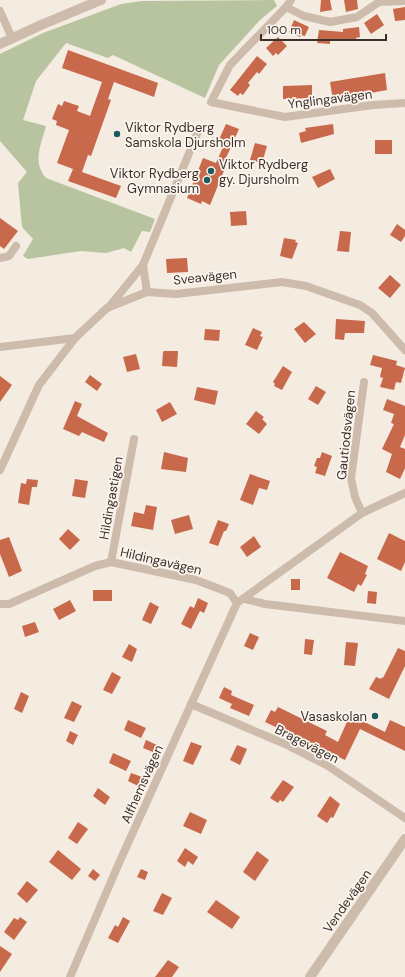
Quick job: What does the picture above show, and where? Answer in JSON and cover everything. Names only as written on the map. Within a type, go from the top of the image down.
[{"type":"street","points":[[0,44],[101,0]]},
{"type":"street","points":[[288,4],[304,16],[330,22],[356,17],[379,2],[405,1]]},
{"type":"street","name":"Ynglingavägen","points":[[288,4],[230,65],[211,102],[285,117],[373,105],[405,103]]},
{"type":"street","points":[[0,11],[12,38]]},
{"type":"street","points":[[107,308],[144,265],[198,129]]},
{"type":"street","points":[[0,258],[9,256],[16,246]]},
{"type":"street","points":[[144,265],[147,292]]},
{"type":"street","name":"Sveavägen","points":[[0,470],[39,385],[75,338],[107,308],[147,292],[176,294],[282,282],[306,286],[360,305],[372,314],[405,350]]},
{"type":"street","points":[[0,347],[75,338]]},
{"type":"street","name":"Gautiodsvägen","points":[[362,513],[355,497],[351,478],[364,382]]},
{"type":"street","name":"Hildingastigen","points":[[111,562],[134,438]]},
{"type":"street","points":[[241,601],[362,513],[405,493]]},
{"type":"street","name":"Hildingavägen","points":[[0,604],[9,604],[95,566],[111,562],[196,580],[230,593],[241,601],[405,621]]},
{"type":"street","name":"Alfhemsvägen","points":[[70,977],[119,863],[191,704],[241,601]]},
{"type":"street","name":"Bragevägen","points":[[191,704],[285,744],[328,766],[405,818]]},
{"type":"street","name":"Vendevägen","points":[[310,977],[405,839]]},
{"type":"green space","points":[[274,0],[277,6],[260,20],[219,65],[205,98],[113,55],[108,58],[66,43],[36,81],[23,120],[46,126],[39,153],[39,166],[42,172],[46,178],[155,219],[150,232],[142,231],[131,252],[124,248],[106,253],[81,251],[28,259],[23,256],[33,239],[22,227],[18,183],[27,172],[0,141],[0,54],[43,33],[121,4],[142,1]]},
{"type":"building","points":[[321,0],[330,0],[332,10],[320,12]]},
{"type":"building","points":[[344,0],[357,0],[358,9],[346,12]]},
{"type":"building","points":[[405,7],[405,20],[395,21],[393,9]]},
{"type":"building","points":[[377,14],[384,25],[371,34],[364,23]]},
{"type":"building","points":[[294,20],[309,27],[305,36],[301,35],[300,37],[289,32]]},
{"type":"building","points":[[359,27],[360,37],[356,38],[357,41],[330,41],[330,44],[317,43],[319,30],[343,32],[343,29]]},
{"type":"building","points":[[278,37],[287,46],[278,55],[276,53],[273,56],[266,48]]},
{"type":"building","points":[[68,50],[158,83],[154,97],[114,82],[108,99],[111,100],[91,156],[88,155],[82,172],[121,186],[116,198],[68,181],[73,169],[57,163],[69,130],[56,125],[57,121],[52,119],[58,104],[62,106],[64,101],[79,106],[77,111],[90,116],[102,82],[62,68]]},
{"type":"building","points":[[257,56],[267,64],[259,74],[257,72],[248,83],[250,85],[243,95],[240,93],[238,96],[230,90]]},
{"type":"building","points":[[385,73],[387,90],[333,100],[330,82]]},
{"type":"building","points":[[312,85],[312,98],[283,99],[283,86]]},
{"type":"building","name":"Viktor Rydberg Gymnasium","points":[[226,124],[239,129],[225,160],[228,161],[210,205],[202,201],[201,204],[187,198],[203,158],[216,163],[223,147],[217,144]]},
{"type":"building","points":[[333,124],[334,134],[301,143],[299,133],[306,131],[305,128]]},
{"type":"building","points":[[375,140],[392,140],[392,154],[375,154]]},
{"type":"building","points":[[255,143],[267,146],[262,163],[250,160]]},
{"type":"building","points":[[330,169],[335,179],[318,188],[312,177]]},
{"type":"building","points":[[246,211],[247,225],[231,226],[230,212]]},
{"type":"building","points":[[0,218],[18,231],[4,249],[0,246]]},
{"type":"building","points":[[397,224],[405,230],[405,236],[401,242],[390,235]]},
{"type":"building","points":[[340,231],[351,232],[349,252],[337,251]]},
{"type":"building","points":[[284,238],[296,240],[295,242],[298,243],[292,259],[280,256]]},
{"type":"building","points":[[187,258],[188,272],[167,273],[166,259]]},
{"type":"building","points":[[390,275],[401,285],[390,298],[378,288]]},
{"type":"building","points":[[336,319],[365,321],[364,333],[345,333],[344,340],[335,339]]},
{"type":"building","points":[[304,322],[316,334],[305,343],[294,329]]},
{"type":"building","points":[[253,328],[262,332],[260,336],[263,337],[257,350],[245,345]]},
{"type":"building","points":[[205,329],[220,330],[219,341],[204,340]]},
{"type":"building","points":[[164,351],[178,351],[177,367],[162,366]]},
{"type":"building","points":[[136,354],[140,369],[127,372],[123,357]]},
{"type":"building","points":[[373,355],[397,361],[396,365],[405,368],[401,383],[396,382],[394,390],[380,387],[383,378],[380,377],[382,368],[370,365]]},
{"type":"building","points":[[283,366],[292,372],[282,390],[274,386],[275,384],[273,382]]},
{"type":"building","points":[[90,375],[102,384],[97,391],[85,382]]},
{"type":"building","points":[[0,376],[12,385],[0,402]]},
{"type":"building","points":[[316,386],[326,392],[318,405],[308,399]]},
{"type":"building","points":[[197,387],[218,391],[215,405],[194,400]]},
{"type":"building","points":[[387,399],[405,406],[405,435],[400,447],[405,449],[405,468],[400,479],[386,472],[392,454],[382,449],[394,424],[391,423],[394,414],[383,410]]},
{"type":"building","points":[[75,401],[82,404],[77,416],[108,433],[104,442],[82,432],[79,436],[63,429]]},
{"type":"building","points":[[170,402],[177,414],[162,422],[156,410]]},
{"type":"building","points":[[256,411],[264,417],[262,419],[267,424],[259,434],[246,424]]},
{"type":"building","points":[[164,452],[188,458],[186,472],[161,469]]},
{"type":"building","points":[[322,452],[332,456],[325,476],[315,473],[317,467],[314,466],[317,458],[320,458]]},
{"type":"building","points":[[250,474],[270,481],[267,490],[259,488],[253,505],[240,500]]},
{"type":"building","points":[[27,479],[38,480],[37,487],[32,487],[29,505],[18,503],[21,483],[26,484]]},
{"type":"building","points":[[75,479],[88,481],[85,498],[72,496]]},
{"type":"building","points":[[146,505],[157,507],[153,530],[131,526],[134,512],[144,514]]},
{"type":"building","points":[[189,515],[193,529],[175,534],[171,520]]},
{"type":"building","points":[[218,520],[229,524],[226,531],[224,531],[218,546],[209,543]]},
{"type":"building","points":[[68,529],[80,540],[70,550],[59,539]]},
{"type":"building","points":[[389,533],[405,541],[405,562],[401,571],[377,559]]},
{"type":"building","points":[[254,536],[261,547],[247,557],[240,547]]},
{"type":"building","points":[[9,537],[22,571],[9,577],[0,554],[0,540]]},
{"type":"building","points":[[340,552],[368,566],[365,574],[367,575],[361,586],[358,584],[354,592],[327,578]]},
{"type":"building","points":[[291,579],[300,579],[300,590],[291,590]]},
{"type":"building","points":[[93,590],[112,590],[112,601],[93,601]]},
{"type":"building","points":[[368,591],[377,592],[376,604],[367,603]]},
{"type":"building","points":[[198,598],[208,603],[204,613],[200,611],[191,629],[181,624],[190,606],[194,608]]},
{"type":"building","points":[[70,600],[76,611],[59,620],[53,609]]},
{"type":"building","points":[[150,602],[159,607],[151,624],[142,620]]},
{"type":"building","points":[[35,622],[39,632],[25,637],[22,626]]},
{"type":"building","points":[[250,633],[259,637],[253,650],[244,646]]},
{"type":"building","points":[[305,639],[314,640],[312,655],[304,654]]},
{"type":"building","points":[[346,642],[358,643],[355,666],[344,665]]},
{"type":"building","points":[[129,644],[137,649],[132,662],[122,657]]},
{"type":"building","points":[[398,648],[405,651],[405,666],[389,699],[369,689],[376,677],[381,679],[382,677],[383,678]]},
{"type":"building","points":[[112,672],[121,677],[112,694],[103,690]]},
{"type":"building","points":[[224,687],[232,691],[231,695],[254,705],[249,716],[230,708],[232,704],[219,698]]},
{"type":"building","points":[[21,692],[29,696],[22,713],[14,709]]},
{"type":"building","points":[[72,701],[82,706],[74,722],[64,718]]},
{"type":"building","points":[[278,707],[327,731],[325,735],[338,742],[350,715],[385,732],[390,720],[405,727],[405,751],[360,729],[345,760],[265,722],[271,710],[275,712]]},
{"type":"building","points":[[128,720],[146,728],[141,738],[124,730]]},
{"type":"building","points":[[70,731],[78,735],[73,745],[66,741]]},
{"type":"building","points":[[146,740],[157,745],[153,752],[143,748]]},
{"type":"building","points":[[191,742],[202,746],[193,765],[183,761]]},
{"type":"building","points":[[237,745],[247,749],[240,765],[230,760]]},
{"type":"building","points":[[113,753],[131,761],[126,771],[109,763]]},
{"type":"building","points":[[131,773],[142,777],[138,786],[128,781]]},
{"type":"building","points":[[283,780],[294,787],[283,802],[280,800],[278,803],[270,798]]},
{"type":"building","points":[[98,788],[110,797],[105,805],[93,796]]},
{"type":"building","points":[[330,796],[340,804],[333,818],[331,817],[327,823],[317,816]]},
{"type":"building","points":[[190,812],[207,820],[201,834],[183,826]]},
{"type":"building","points":[[78,822],[88,829],[77,844],[68,838]]},
{"type":"building","points":[[185,848],[198,857],[193,865],[188,861],[185,867],[177,861]]},
{"type":"building","points":[[58,850],[81,869],[72,880],[49,862]]},
{"type":"building","points":[[257,851],[269,860],[255,881],[243,872]]},
{"type":"building","points":[[93,869],[100,875],[95,881],[88,876]]},
{"type":"building","points":[[141,869],[148,872],[145,880],[137,877]]},
{"type":"building","points":[[27,881],[38,890],[27,903],[17,894]]},
{"type":"building","points":[[162,893],[172,898],[163,915],[153,911]]},
{"type":"building","points":[[216,900],[240,917],[232,929],[207,912]]},
{"type":"building","points":[[20,917],[27,922],[14,940],[4,932],[14,918],[18,920]]},
{"type":"building","points":[[123,917],[130,921],[118,943],[108,938],[115,925],[118,927]]},
{"type":"building","points":[[0,946],[12,954],[0,972]]},
{"type":"building","points":[[168,960],[179,967],[172,977],[155,977]]},
{"type":"place","name":"Viktor Rydberg Samskola Djursholm","points":[[117,134]]},
{"type":"place","name":"Viktor Rydberg gy. Djursholm","points":[[211,171]]},
{"type":"place","name":"Viktor Rydberg Gymnasium","points":[[207,180]]},
{"type":"place","name":"Vasaskolan","points":[[375,716]]}]
